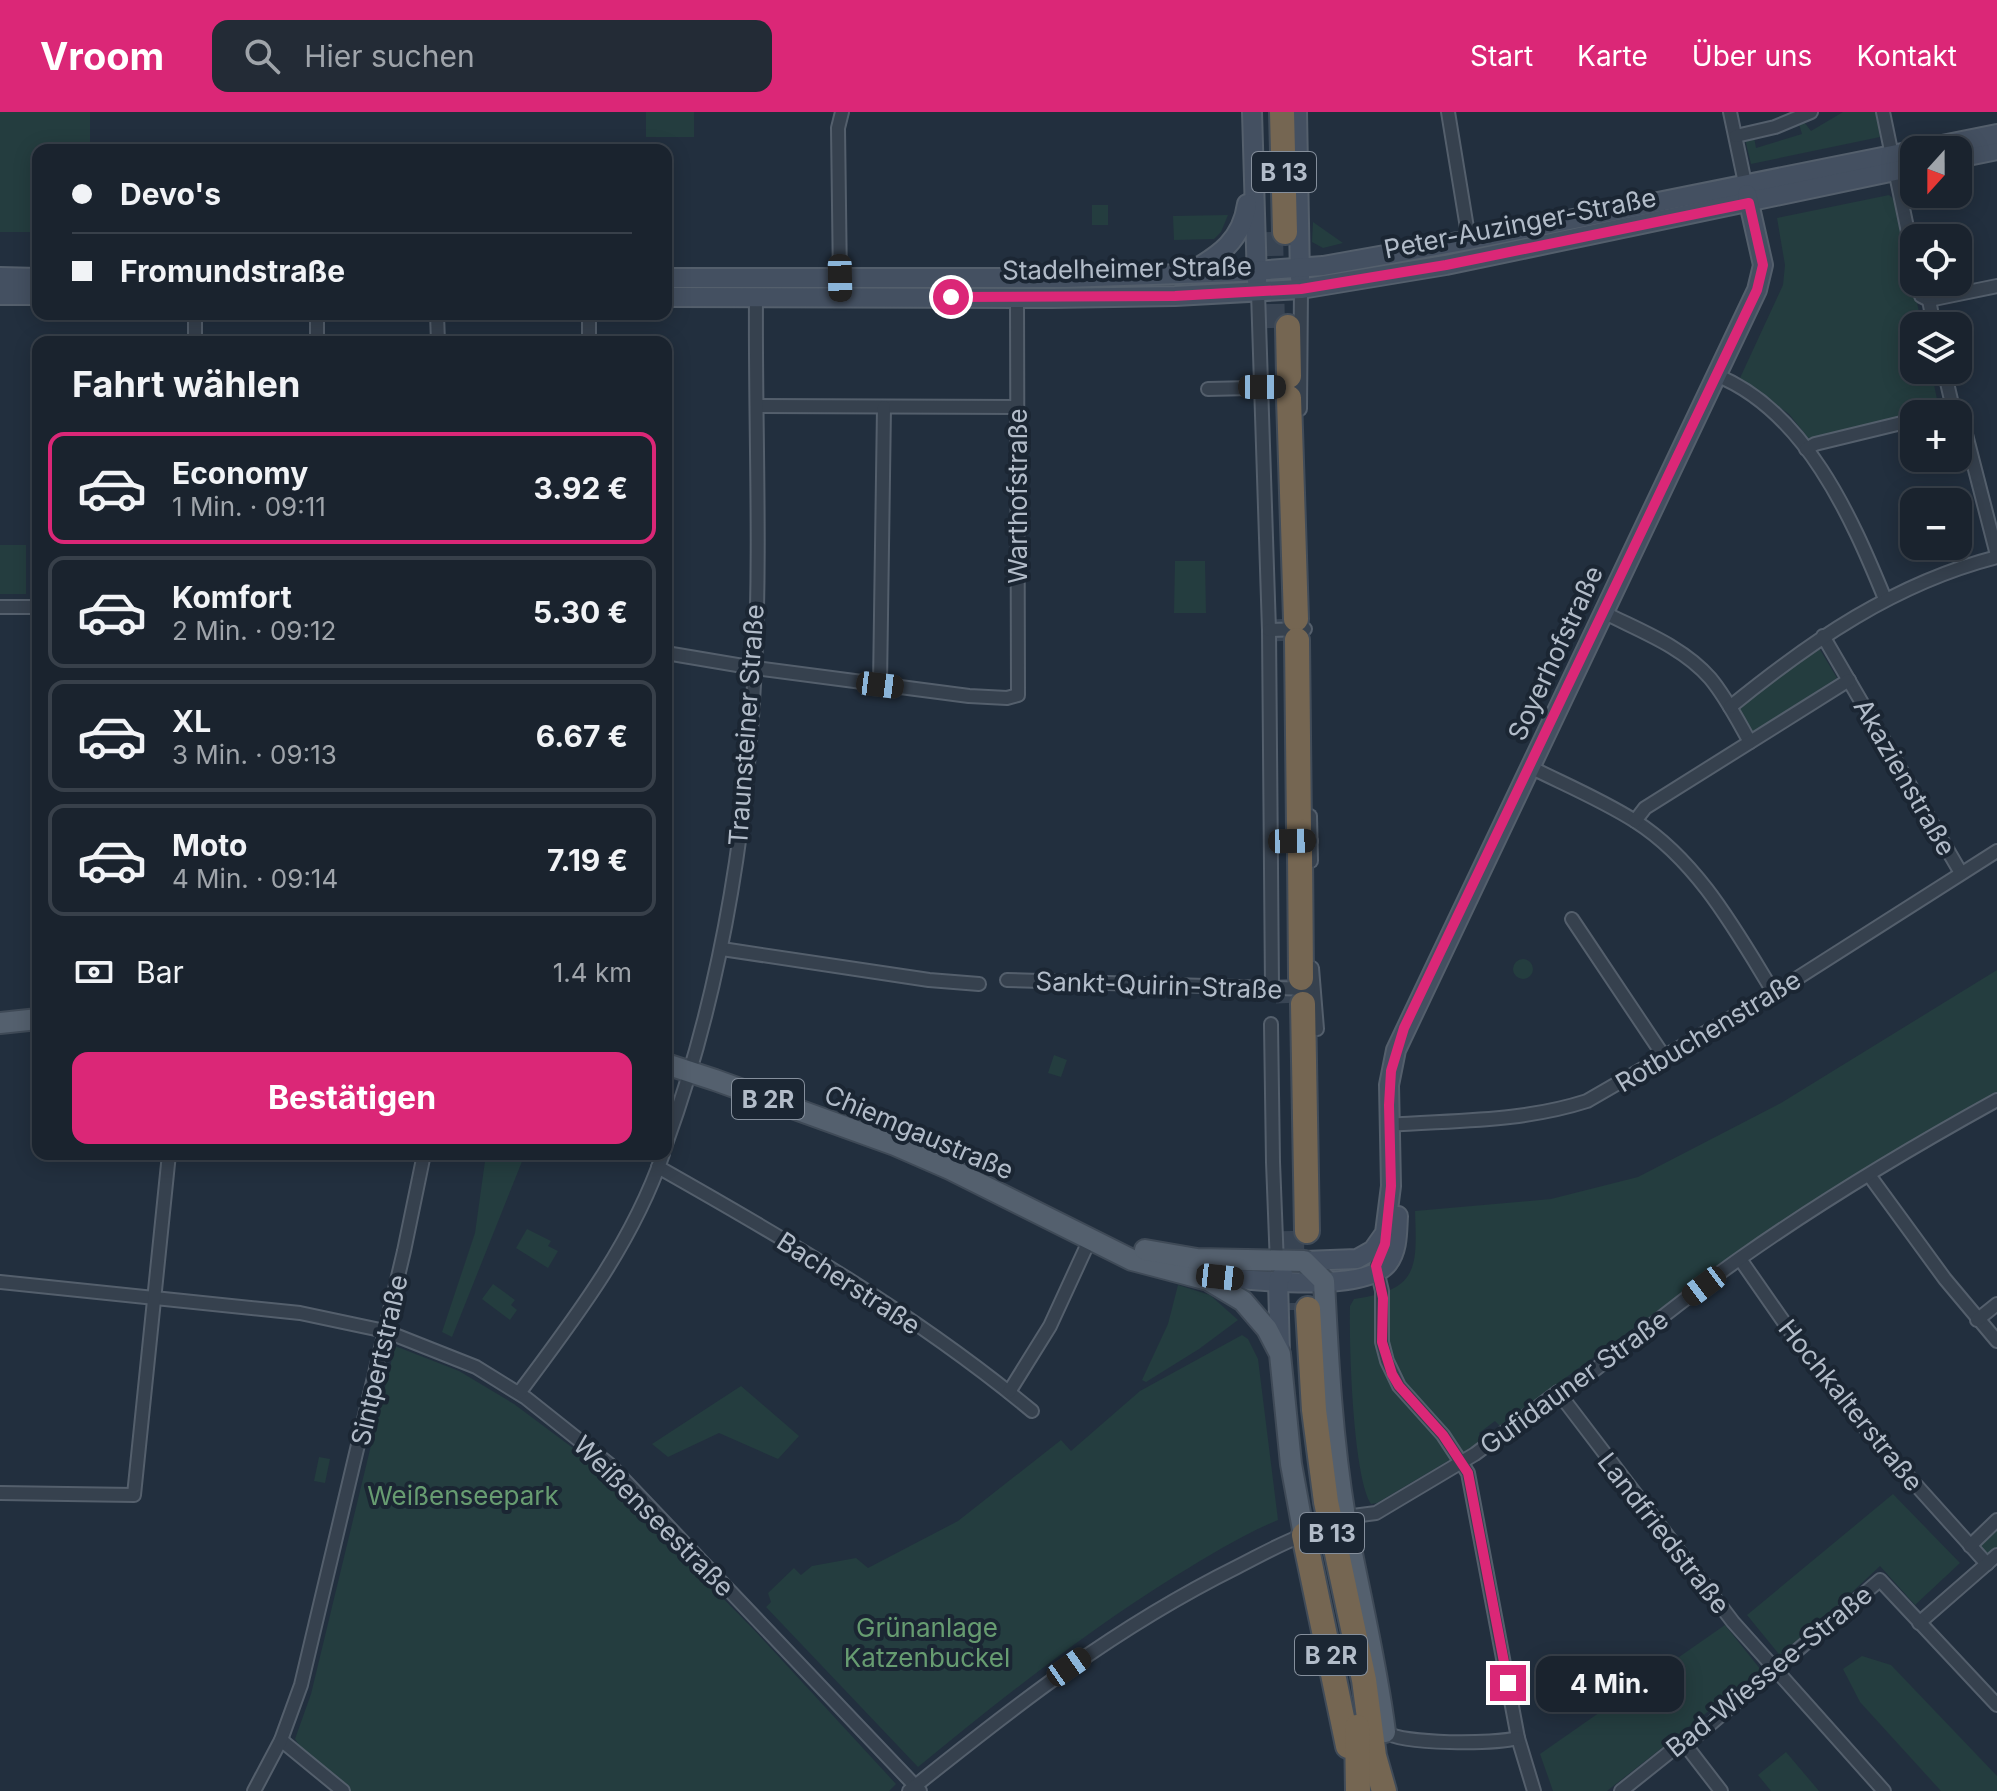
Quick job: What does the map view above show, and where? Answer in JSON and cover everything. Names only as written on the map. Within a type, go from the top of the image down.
[{"type":"highway","name":"B 13","points":[[1268,112],[1278,232],[1282,112]]},
{"type":"highway","points":[[1280,327],[1300,1231]]},
{"type":"highway","name":"B 13","points":[[1358,1783],[1359,1747],[1351,1689],[1317,1534],[1305,1457],[1295,1365],[1300,1310],[1326,1502],[1361,1665],[1374,1756],[1384,1791]]},
{"type":"highway","name":"B 2R","points":[[1304,1535],[1358,1783]]},
{"type":"highway","name":"B 2R","points":[[1384,1791],[1385,1732]]},
{"type":"main road","points":[[1252,112],[1258,292]]},
{"type":"main road","points":[[1297,112],[1301,289]]},
{"type":"main road","points":[[1972,142],[1997,134]]},
{"type":"main road","points":[[1186,274],[1219,255],[1238,235],[1247,209],[1253,149]]},
{"type":"main road","points":[[1972,155],[1997,150]]},
{"type":"main road","name":"Peter-Auzinger-Straße","points":[[1300,268],[1469,240],[1745,183],[1900,164]]},
{"type":"main road","name":"Peter-Auzinger-Straße","points":[[1301,289],[1446,265],[1749,203],[1900,164]]},
{"type":"main road","name":"Soyerhofstraße","points":[[1391,1186],[1391,1071],[1400,1038],[1761,279],[1760,249],[1745,183]]},
{"type":"main road","name":"Stadelheimer Straße","points":[[672,278],[1064,278],[1300,268]]},
{"type":"main road","points":[[0,277],[32,278]]},
{"type":"main road","name":"Stadelheimer Straße","points":[[672,297],[1017,298],[1159,296],[1301,289]]},
{"type":"main road","points":[[0,295],[32,295]]},
{"type":"main road","points":[[0,1023],[32,1020]]},
{"type":"main road","name":"Chiemgaustraße","points":[[672,1066],[895,1145],[963,1175],[1132,1260],[1186,1273],[1289,1266]]},
{"type":"main road","points":[[1289,1266],[1357,1259],[1373,1250],[1385,1233],[1391,1186]]},
{"type":"main road","points":[[1289,1266],[1324,1281],[1366,1278],[1378,1274],[1388,1263],[1397,1243],[1398,1208],[1391,1186]]},
{"type":"main road","name":"Chiemgaustraße","points":[[1096,1242],[1197,1259],[1289,1266]]},
{"type":"main road","points":[[1289,1266],[1324,1281]]},
{"type":"main road","points":[[1280,1354],[1289,1266]]},
{"type":"main road","name":"B 2R","points":[[1186,1273],[1218,1285],[1243,1301],[1267,1329],[1280,1354],[1291,1464],[1304,1535]]},
{"type":"main road","name":"B 2R","points":[[1324,1281],[1328,1387],[1345,1517],[1373,1647],[1385,1732]]},
{"type":"street","points":[[840,297],[838,128],[842,112]]},
{"type":"street","points":[[1448,112],[1469,240]]},
{"type":"street","points":[[1730,112],[1745,183]]},
{"type":"street","points":[[1736,136],[1775,127],[1811,112]]},
{"type":"street","points":[[1883,112],[1900,164]]},
{"type":"street","points":[[1921,296],[1929,300],[1997,286]]},
{"type":"street","points":[[1281,387],[1301,289]]},
{"type":"street","points":[[1258,292],[1281,387]]},
{"type":"street","name":"Traunsteiner Straße","points":[[672,1126],[690,1072],[722,949],[745,794],[755,668],[756,297]]},
{"type":"street","name":"Warthofstraße","points":[[880,685],[969,696],[1007,698],[1018,695],[1017,298]]},
{"type":"street","points":[[1929,300],[1931,312]]},
{"type":"street","points":[[1716,375],[1737,384],[1760,402],[1824,472],[1842,503],[1885,599]]},
{"type":"street","points":[[1208,389],[1281,387]]},
{"type":"street","points":[[758,406],[1017,407]]},
{"type":"street","points":[[672,654],[880,685],[884,407]]},
{"type":"street","points":[[1806,449],[1815,444],[1900,423]]},
{"type":"street","points":[[1730,707],[1823,636],[1885,599],[1937,574],[1997,556],[1972,458]]},
{"type":"street","points":[[0,607],[32,607]]},
{"type":"street","points":[[1603,612],[1670,645],[1688,658],[1708,676],[1750,742]]},
{"type":"street","name":"Akazienstraße","points":[[1823,636],[1961,873]]},
{"type":"street","points":[[1635,821],[1645,808],[1849,680]]},
{"type":"street","points":[[1530,767],[1635,821],[1674,853],[1714,898],[1774,993]]},
{"type":"street","name":"Rotbuchenstraße","points":[[1389,1125],[1511,1118],[1559,1110],[1587,1101],[1774,993],[1997,851]]},
{"type":"street","points":[[1572,919],[1665,1058]]},
{"type":"street","points":[[722,949],[929,980],[979,984]]},
{"type":"street","name":"Sankt-Quirin-Straße","points":[[1007,980],[1294,990]]},
{"type":"street","points":[[1294,990],[1317,1029]]},
{"type":"street","points":[[1271,1024],[1289,1266]]},
{"type":"street","name":"Gufidauner Straße","points":[[1345,1517],[1376,1513],[1462,1462],[1558,1392],[1567,1391],[1740,1259],[1869,1175],[1997,1100]]},
{"type":"street","points":[[0,1493],[134,1495],[168,1160]]},
{"type":"street","name":"Sintpertstraße","points":[[254,1791],[281,1740],[301,1685],[423,1160]]},
{"type":"street","points":[[519,1393],[600,1283],[622,1244],[660,1160]]},
{"type":"street","name":"Bacherstraße","points":[[660,1160],[864,1290],[1032,1411]]},
{"type":"street","points":[[1869,1175],[1977,1320],[1997,1341]]},
{"type":"street","points":[[1385,1233],[1385,1244],[1376,1266],[1383,1298],[1382,1342],[1399,1386],[1443,1435],[1462,1462],[1471,1485],[1518,1738],[1534,1791]]},
{"type":"street","points":[[1009,1392],[1096,1242]]},
{"type":"street","name":"Hochkalterstraße","points":[[1740,1259],[1772,1308],[1888,1457],[1970,1546],[1992,1560]]},
{"type":"street","name":"Weißenseestraße","points":[[0,1282],[300,1313],[385,1331],[476,1367],[519,1393],[609,1464],[915,1789]]},
{"type":"street","points":[[1977,1320],[1997,1304]]},
{"type":"street","name":"Landfriedstraße","points":[[1558,1392],[1703,1586],[1884,1791]]},
{"type":"street","points":[[1970,1546],[1997,1520]]},
{"type":"street","points":[[915,1789],[994,1721],[1113,1637],[1188,1591],[1304,1535]]},
{"type":"street","points":[[1992,1560],[1919,1623],[1997,1705]]},
{"type":"street","name":"Bad-Wiessee-Straße","points":[[1621,1791],[1694,1738],[1880,1580],[1919,1623]]},
{"type":"street","points":[[1385,1732],[1397,1739],[1416,1740],[1502,1742],[1518,1738]]},
{"type":"street","points":[[281,1740],[343,1791]]},
{"type":"street","points":[[1684,1743],[1721,1791]]},
{"type":"green space","points":[[0,112],[90,112],[90,144],[32,144],[32,232],[0,232]]},
{"type":"green space","points":[[646,112],[694,112],[694,137],[646,137]]},
{"type":"green space","points":[[1843,112],[1876,112],[1880,137],[1751,164],[1745,139],[1754,137],[1756,148],[1802,134],[1799,124],[1804,122],[1811,131]]},
{"type":"green space","points":[[1889,195],[1895,200],[1900,224],[1900,296],[1916,296],[1919,312],[1900,312],[1900,384],[1934,384],[1937,400],[1900,400],[1900,417],[1809,439],[1789,414],[1740,378],[1783,285],[1785,265],[1777,218]]},
{"type":"green space","points":[[1092,205],[1108,205],[1108,225],[1092,225]]},
{"type":"green space","points":[[1228,215],[1221,232],[1214,239],[1174,240],[1173,216]]},
{"type":"green space","points":[[1313,222],[1343,243],[1323,248],[1312,242]]},
{"type":"green space","points":[[0,545],[26,545],[26,594],[0,594]]},
{"type":"green space","points":[[1175,561],[1205,561],[1206,613],[1174,613]]},
{"type":"green space","points":[[1819,648],[1837,678],[1752,733],[1737,708]]},
{"type":"green space","points":[[1523,959],[1530,962],[1533,969],[1530,976],[1523,979],[1516,976],[1513,969],[1516,962]]},
{"type":"green space","points":[[1997,970],[1997,1094],[1931,1130],[1804,1209],[1500,1426],[1495,1421],[1479,1433],[1483,1440],[1371,1504],[1365,1489],[1356,1439],[1350,1306],[1354,1299],[1391,1289],[1410,1273],[1414,1262],[1415,1211],[1551,1199],[1638,1177],[1781,1103]]},
{"type":"green space","points":[[1054,1055],[1067,1060],[1061,1077],[1048,1073]]},
{"type":"green space","points":[[485,1160],[523,1160],[452,1337],[442,1332],[475,1233]]},
{"type":"green space","points":[[527,1229],[551,1241],[548,1246],[558,1251],[548,1268],[516,1248]]},
{"type":"green space","points":[[493,1284],[515,1300],[511,1305],[517,1310],[510,1320],[482,1299]]},
{"type":"green space","points":[[1178,1285],[1210,1295],[1238,1320],[1146,1382],[1142,1380],[1168,1324]]},
{"type":"green space","name":"Grünanlage Katzenbuckel","points":[[1242,1335],[1248,1339],[1258,1359],[1278,1520],[1214,1553],[1109,1619],[1012,1691],[918,1767],[766,1607],[771,1602],[768,1593],[794,1568],[801,1575],[812,1566],[856,1558],[868,1568],[958,1521],[1061,1440],[1071,1451],[1140,1391]]},
{"type":"green space","name":"Weißenseepark","points":[[395,1346],[459,1371],[514,1404],[585,1457],[756,1632],[896,1784],[889,1791],[351,1791],[301,1748],[295,1739],[311,1694]]},
{"type":"green space","points":[[741,1386],[799,1436],[778,1459],[719,1433],[668,1457],[652,1444]]},
{"type":"green space","points":[[319,1457],[330,1459],[325,1483],[314,1481]]},
{"type":"green space","points":[[1893,1494],[1960,1563],[1915,1605],[1880,1566],[1782,1658],[1747,1615]]},
{"type":"green space","points":[[1997,1522],[1997,1547],[1986,1556],[1973,1543]]},
{"type":"green space","points":[[1725,1625],[1761,1670],[1607,1791],[1553,1791],[1540,1754]]},
{"type":"green space","points":[[1862,1656],[1891,1665],[1997,1776],[1997,1791],[1941,1791],[1860,1702],[1843,1669]]},
{"type":"green space","points":[[1786,1752],[1819,1791],[1771,1791],[1758,1775]]},
{"type":"tunnel","points":[[1271,232],[1273,328]]},
{"type":"tunnel","points":[[1274,376],[1274,398]]},
{"type":"tunnel","points":[[1281,619],[1282,641]]},
{"type":"tunnel","points":[[1285,830],[1285,852]]},
{"type":"tunnel","points":[[1287,979],[1288,1004]]},
{"type":"tunnel","points":[[1292,1231],[1293,1310]]},
{"type":"route","points":[[951,297],[1175,296],[1301,289],[1446,265],[1749,203],[1763,265],[1757,290],[1404,1028],[1391,1071],[1391,1186],[1385,1244],[1376,1266],[1383,1298],[1382,1342],[1399,1386],[1443,1435],[1468,1473],[1508,1683]]}]
